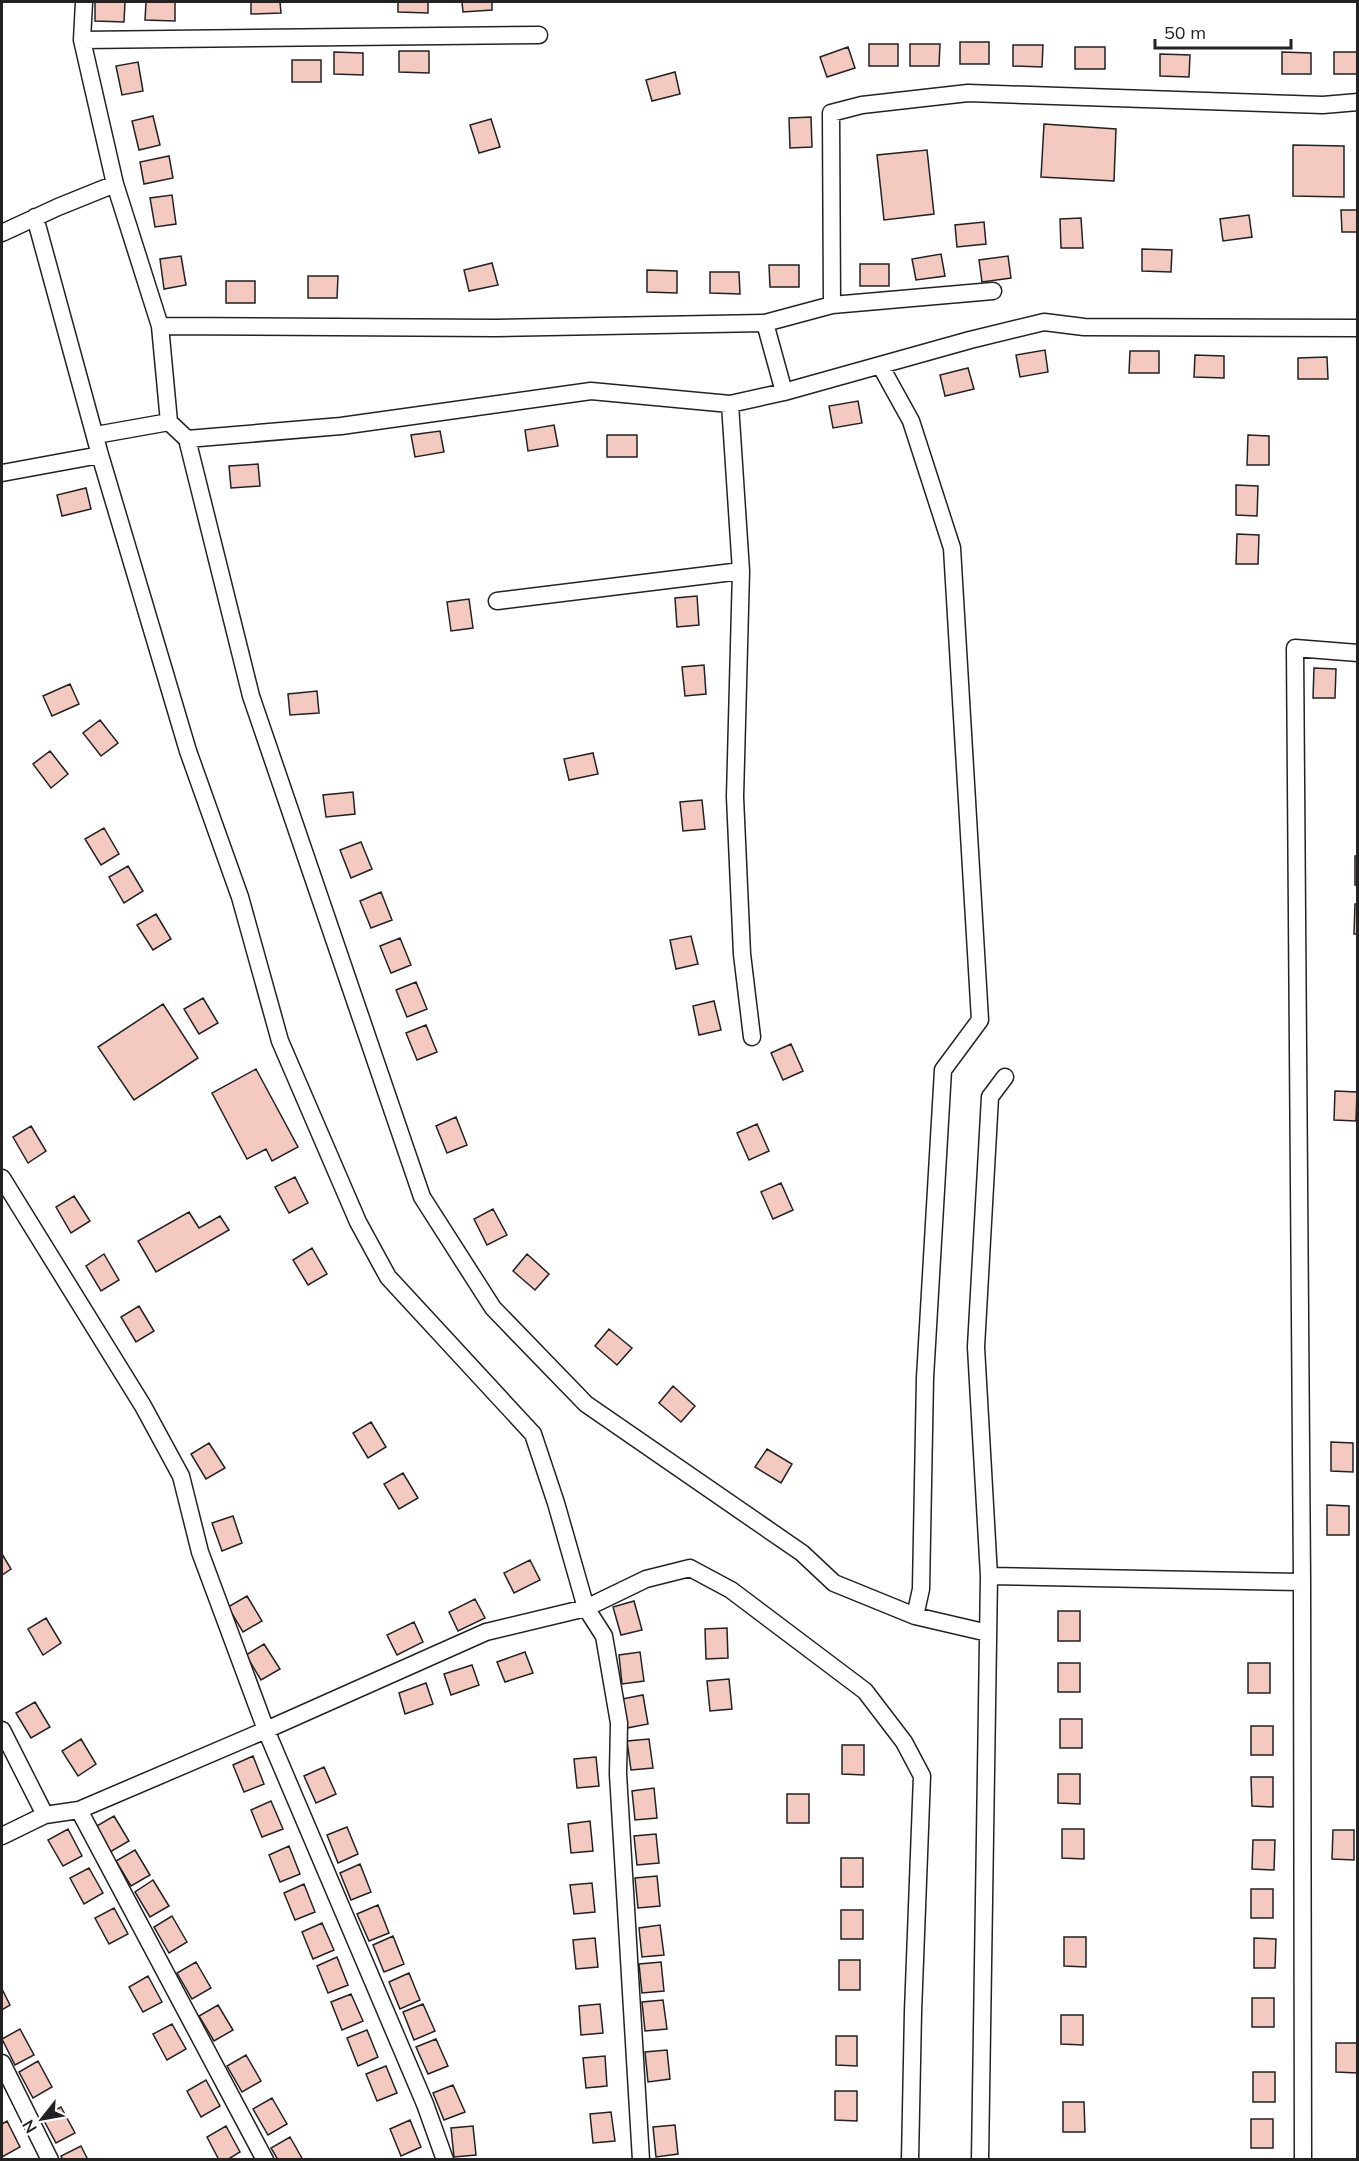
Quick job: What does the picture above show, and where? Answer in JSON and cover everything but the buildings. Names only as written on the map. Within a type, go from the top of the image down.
[{"type":"street","points":[[84,2],[82,40],[115,184],[160,327],[169,422],[187,439],[251,696],[422,1197],[493,1308],[586,1404],[802,1553],[834,1583],[915,1616],[988,1633]]},
{"type":"street","points":[[82,40],[539,35]]},
{"type":"street","points":[[832,305],[831,113],[862,105],[968,93],[1323,105],[1358,102]]},
{"type":"street","points":[[2,233],[115,184]]},
{"type":"street","points":[[35,217],[100,455],[188,751],[240,897],[285,1052],[358,1222],[388,1278],[533,1434],[556,1503],[586,1608],[604,1636],[619,1723],[618,1774],[641,2160]]},
{"type":"street","points":[[160,327],[495,328],[765,323],[832,305],[993,291]]},
{"type":"street","points":[[187,439],[341,426],[591,391],[730,404],[784,392],[970,340],[1044,322],[1084,327],[1358,328]]},
{"type":"street","points":[[765,323],[784,392]]},
{"type":"street","points":[[880,365],[911,421],[952,548],[980,1020],[943,1070],[925,1378],[921,1589],[915,1616]]},
{"type":"street","points":[[730,404],[741,571],[735,797],[742,954],[752,1037]]},
{"type":"street","points":[[96,435],[169,422]]},
{"type":"street","points":[[2,473],[100,455]]},
{"type":"street","points":[[497,601],[741,571]]},
{"type":"street","points":[[1303,2160],[1302,1582],[1295,648],[1358,653]]},
{"type":"street","points":[[980,2160],[989,1576],[976,1347],[990,1097],[1005,1077]]},
{"type":"street","points":[[2,1178],[143,1406],[181,1476],[200,1552],[266,1730],[426,2104],[445,2160]]},
{"type":"street","points":[[2,1836],[45,1815],[79,1810],[486,1632],[586,1608],[646,1579],[690,1568],[731,1590],[865,1691],[904,1742],[922,1776],[910,2160]]},
{"type":"street","points":[[989,1576],[1302,1582]]},
{"type":"street","points":[[2,1730],[45,1815]]},
{"type":"street","points":[[79,1810],[265,2160]]},
{"type":"street","points":[[2,2063],[50,2160]]}]
